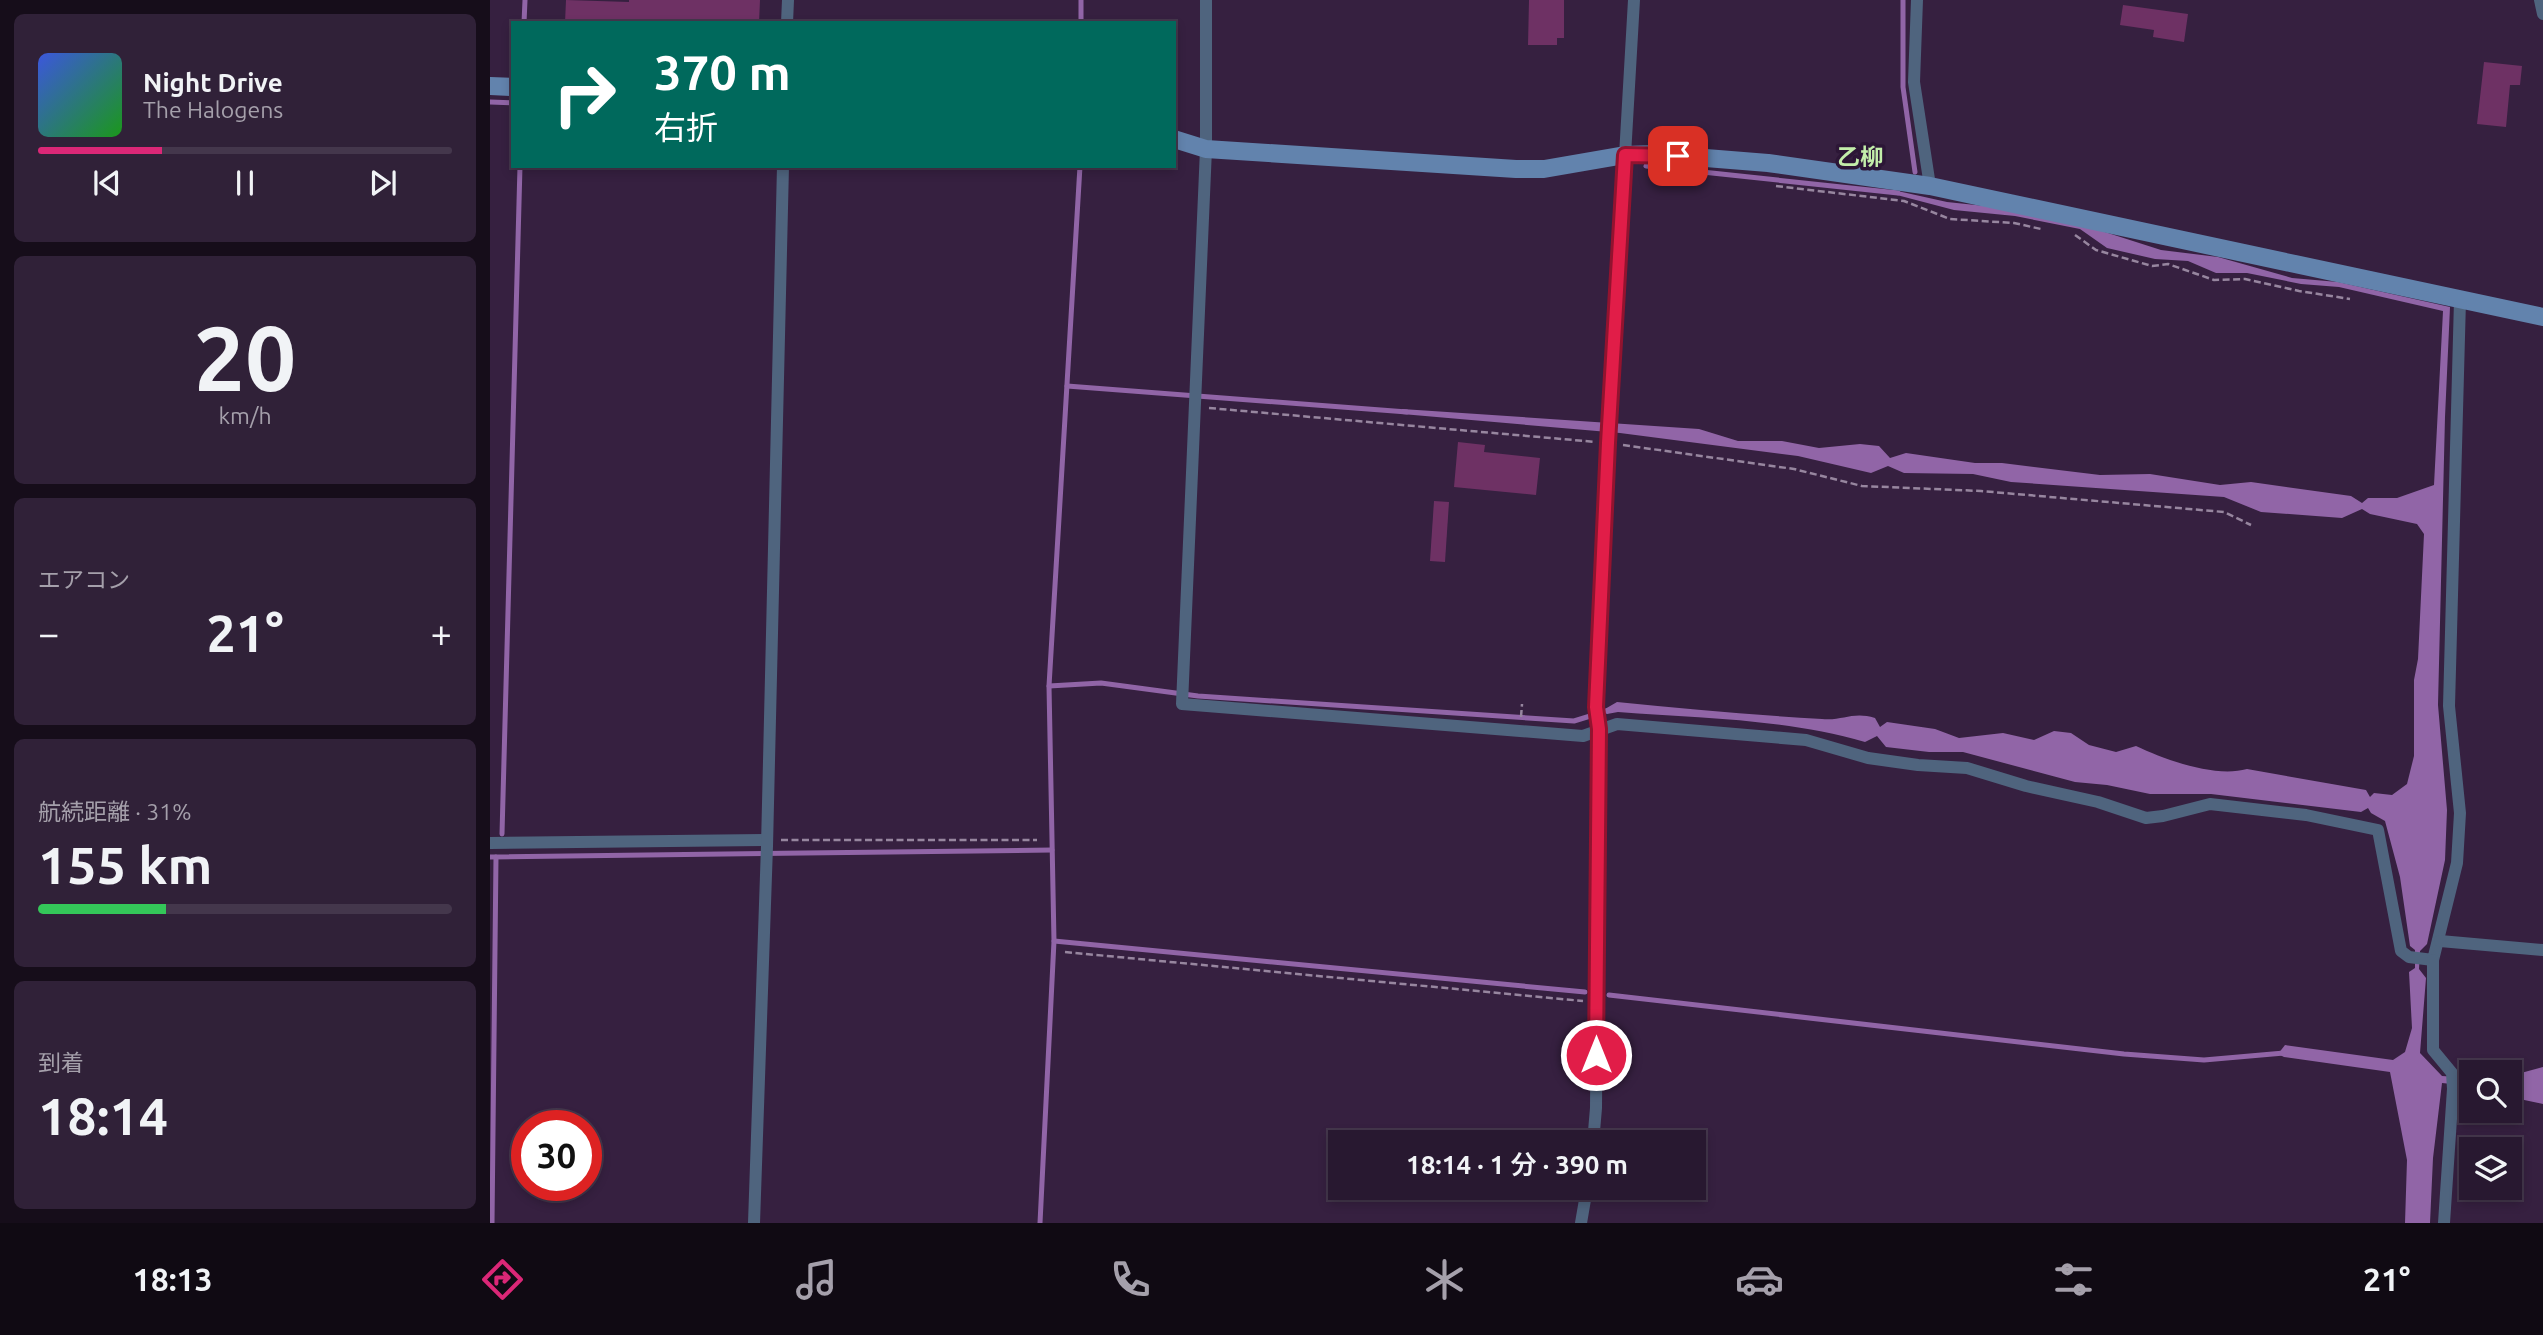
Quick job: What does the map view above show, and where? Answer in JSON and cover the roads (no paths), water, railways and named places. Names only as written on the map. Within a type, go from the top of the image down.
[{"type":"street","points":[[787,21],[788,0]]},
{"type":"street","points":[[1206,0],[1206,149],[1182,704],[1583,736],[1598,726],[1617,724],[1806,740],[1868,758],[1967,768],[2026,786],[2098,802],[2146,818],[2210,804],[2306,815],[2378,830],[2401,951],[2409,957],[2429,960]]},
{"type":"street","points":[[1593,1130],[1597,1003],[1596,707],[1608,443],[1634,0]]},
{"type":"street","points":[[1917,0],[1914,82],[1930,186]]},
{"type":"street","points":[[2540,0],[2543,14]]},
{"type":"street","points":[[490,86],[511,87]]},
{"type":"street","points":[[1176,140],[1206,149],[1516,169],[1544,169],[1625,155],[1656,154],[1768,163],[1930,186],[2543,317]]},
{"type":"street","points":[[754,1223],[783,168]]},
{"type":"street","points":[[2444,1223],[2453,1089],[2452,1073],[2433,1050],[2429,960],[2440,941],[2458,863],[2460,813],[2449,706],[2460,300]]},
{"type":"street","points":[[490,843],[766,848]]},
{"type":"street","points":[[2440,941],[2543,950]]},
{"type":"street","points":[[1581,1223],[1585,1200]]},
{"type":"waterway","points":[[524,21],[525,0]]},
{"type":"waterway","points":[[1081,0],[1081,21]]},
{"type":"waterway","points":[[1903,0],[1903,87],[1915,172]]},
{"type":"waterway","points":[[490,102],[511,103]]},
{"type":"waterway","points":[[1646,166],[1898,193]]},
{"type":"waterway","points":[[502,834],[520,168]]},
{"type":"waterway","points":[[1040,1223],[1054,941],[1049,686],[1080,168]]},
{"type":"waterway","points":[[1067,386],[1407,412]]},
{"type":"waterway","points":[[1049,686],[1101,683],[1198,696],[1574,721],[1613,709]]},
{"type":"waterway","points":[[490,857],[1052,850]]},
{"type":"waterway","points":[[492,1223],[496,857]]},
{"type":"waterway","points":[[1054,941],[1585,992]]},
{"type":"waterway","points":[[1609,995],[2124,1054],[2204,1060],[2284,1053]]},
{"type":"district","name":"乙柳","points":[[1860,156]]}]
